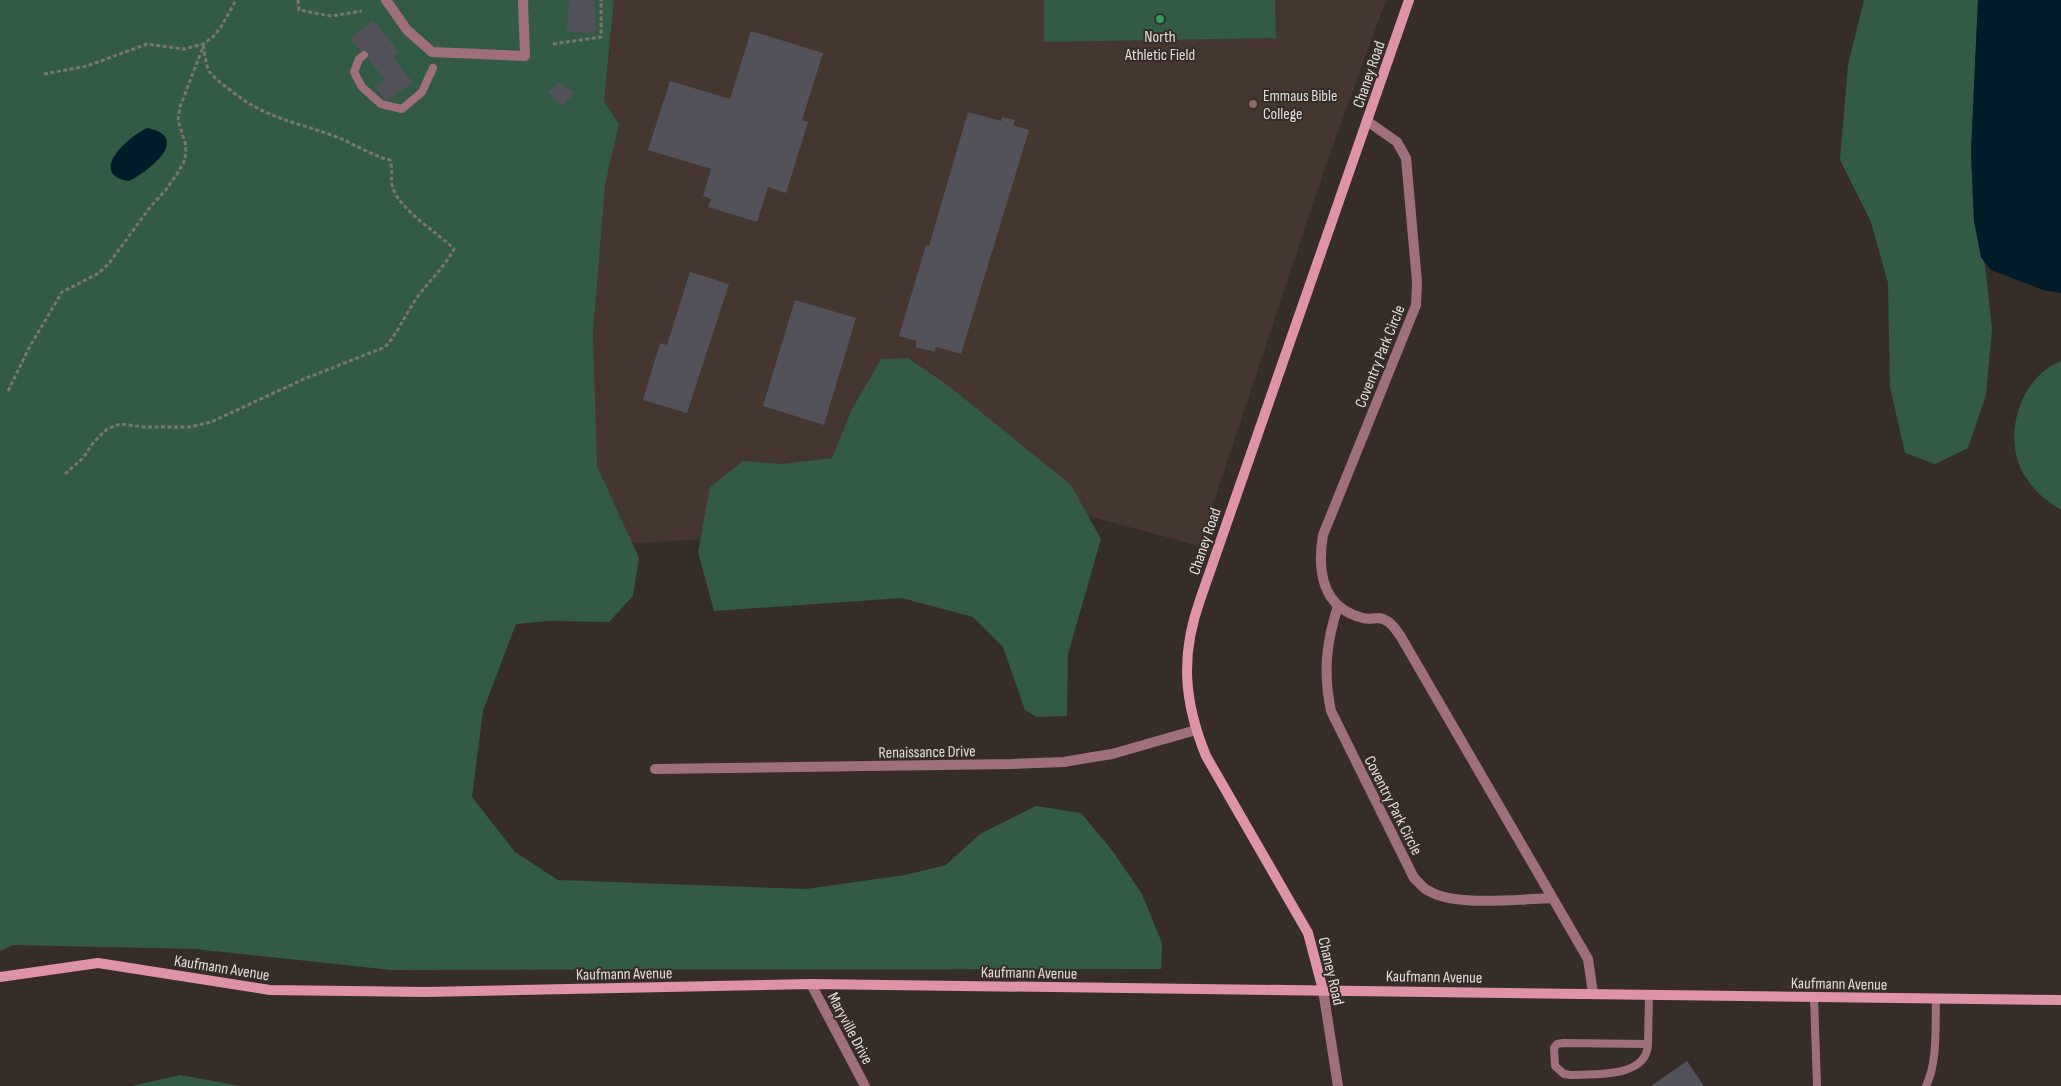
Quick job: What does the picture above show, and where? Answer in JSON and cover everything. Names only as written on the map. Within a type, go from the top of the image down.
[{"type":"main road","name":"Chaney Road","points":[[1323,990],[1308,933],[1206,756],[1189,705],[1186,673],[1188,640],[1194,616],[1409,0]]},
{"type":"main road","name":"Kaufmann Avenue","points":[[0,977],[98,963],[270,990],[425,992],[811,984],[1593,993],[1936,1000],[2061,1000]]},
{"type":"street","points":[[386,0],[408,30],[432,52],[525,56],[522,0]]},
{"type":"street","name":"Coventry Park Circle","points":[[1367,121],[1397,142],[1406,158],[1417,289],[1416,305],[1323,535],[1320,553],[1324,584],[1330,597],[1347,613],[1365,619],[1380,618],[1392,623],[1402,637],[1588,959],[1593,993]]},
{"type":"street","name":"Coventry Park Circle","points":[[1338,606],[1329,635],[1326,688],[1331,711],[1414,878],[1429,892],[1456,899],[1486,901],[1552,898]]},
{"type":"street","name":"Renaissance Drive","points":[[655,770],[1064,762],[1112,754],[1196,730]]},
{"type":"street","name":"Maryville Drive","points":[[811,984],[865,1086]]},
{"type":"street","name":"Chaney Road","points":[[1323,990],[1338,1086]]},
{"type":"lane","points":[[364,55],[359,59],[354,72],[362,87],[381,104],[402,109],[422,92],[433,68]]},
{"type":"lane","points":[[1648,1044],[1563,1042],[1554,1048],[1555,1066],[1564,1074],[1571,1075],[1621,1072],[1644,1058],[1648,1052],[1649,994]]},
{"type":"lane","points":[[1814,997],[1817,1086]]},
{"type":"lane","points":[[1926,1086],[1932,1069],[1936,1000]]},
{"type":"path","points":[[44,74],[87,66],[147,44],[184,49],[203,44],[212,38],[221,27],[236,0]]},
{"type":"path","points":[[298,0],[300,10],[331,16],[362,11]]},
{"type":"path","points":[[553,44],[601,37],[601,0]]},
{"type":"path","points":[[8,392],[30,346],[62,292],[99,273],[110,262],[151,206],[166,191],[178,174],[185,160],[186,146],[178,120],[180,107],[203,44]]},
{"type":"path","points":[[65,474],[83,458],[107,429],[120,424],[144,427],[190,427],[211,422],[310,377],[385,347],[394,338],[414,301],[449,259],[454,249],[406,207],[394,192],[391,181],[393,168],[390,160],[378,157],[345,140],[286,122],[256,109],[233,93],[213,75],[206,62],[203,44]]},
{"type":"shaded area","points":[[614,0],[1386,0],[1326,165],[1199,546],[1085,515],[560,548]]},
{"type":"green space","points":[[0,0],[614,0],[604,101],[619,124],[605,185],[593,333],[597,466],[639,558],[633,596],[609,622],[548,621],[516,624],[483,711],[472,797],[515,852],[558,880],[806,889],[905,875],[946,865],[980,834],[1036,806],[1081,813],[1111,849],[1142,894],[1162,943],[1161,969],[391,970],[195,949],[13,945],[0,951]]},
{"type":"green space","name":"North Athletic Field","points":[[1044,0],[1275,0],[1276,38],[1044,42]]},
{"type":"green space","points":[[1864,0],[1978,0],[1971,152],[1974,221],[1981,257],[1985,264],[1992,329],[1986,395],[1968,448],[1935,464],[1905,453],[1890,387],[1888,283],[1871,222],[1840,160],[1848,65]]},
{"type":"green space","points":[[908,358],[950,387],[1071,485],[1101,539],[1068,654],[1067,716],[1037,717],[1025,710],[1003,647],[973,617],[902,598],[714,611],[698,552],[710,487],[743,461],[783,464],[832,458],[852,409],[881,359]]},
{"type":"green space","points":[[2061,361],[2061,510],[2042,496],[2027,479],[2019,464],[2015,447],[2015,430],[2024,396],[2034,381],[2046,369]]},
{"type":"green space","points":[[180,1075],[241,1086],[132,1086]]},
{"type":"water","points":[[1978,0],[2061,0],[2061,293],[2043,290],[1991,270],[1981,257],[1974,221],[1971,152]]},
{"type":"water","points":[[147,128],[160,132],[166,139],[167,146],[155,163],[137,177],[129,181],[117,177],[111,171],[111,163],[115,155],[122,146]]},
{"type":"building","points":[[569,0],[594,0],[596,33],[567,32]]},
{"type":"building","points":[[373,20],[399,52],[393,56],[413,83],[388,100],[384,99],[375,87],[385,80],[368,59],[369,52],[366,50],[360,51],[350,38]]},
{"type":"building","points":[[751,31],[823,53],[802,120],[808,122],[786,193],[768,187],[757,222],[708,207],[711,199],[703,196],[711,169],[648,150],[670,81],[730,99]]},
{"type":"building","points":[[559,82],[575,93],[563,106],[547,93]]},
{"type":"building","points":[[968,112],[1001,121],[1002,117],[1015,120],[1013,125],[1029,130],[961,354],[936,347],[935,352],[915,347],[917,341],[899,336],[926,245],[929,246]]},
{"type":"building","points":[[690,272],[729,284],[687,413],[643,400],[660,343],[667,345]]},
{"type":"building","points":[[795,300],[856,318],[824,425],[763,406]]},
{"type":"building","points":[[1687,1061],[1704,1086],[1651,1086]]},
{"type":"place","name":"North Athletic Field","points":[[1160,19]]},
{"type":"place","name":"Emmaus Bible College","points":[[1253,104]]}]
